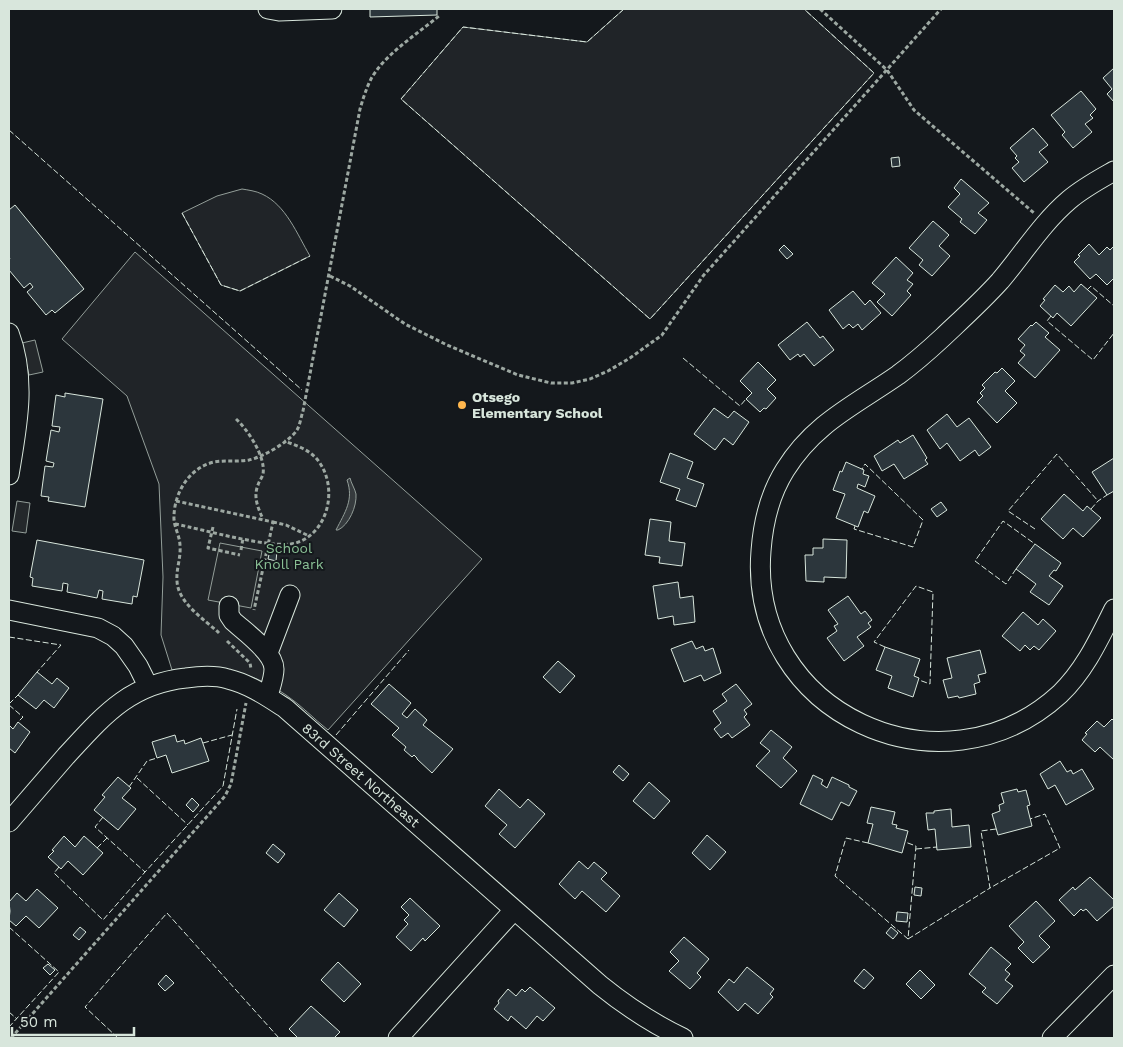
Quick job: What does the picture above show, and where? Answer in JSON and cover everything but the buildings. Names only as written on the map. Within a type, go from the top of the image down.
[{"type":"street","points":[[268,9],[279,11],[332,9]]},
{"type":"street","points":[[1114,171],[1094,182],[1069,200],[1046,224],[1000,280],[972,310],[939,340],[899,374],[836,415],[816,431],[798,451],[783,472],[768,506],[759,571],[762,599],[782,652],[809,689],[845,716],[878,732],[903,738],[938,741],[972,738],[1003,730],[1032,715],[1060,694],[1079,673],[1096,646],[1114,609]]},
{"type":"street","points":[[9,333],[19,371],[20,396],[18,423],[9,475]]},
{"type":"street","points":[[268,653],[290,595]]},
{"type":"street","points":[[229,606],[233,621],[268,653],[273,662],[274,672],[268,696]]},
{"type":"street","points":[[9,610],[98,628],[113,636],[124,646],[138,666],[148,686]]},
{"type":"street","name":"83rd Street Northeast","points":[[9,822],[105,714],[125,698],[148,686],[173,679],[199,676],[227,678],[268,696],[285,708],[600,985],[624,1004],[682,1038]]},
{"type":"street","points":[[398,1038],[514,910]]},
{"type":"street","points":[[1052,1038],[1114,974]]},
{"type":"path","points":[[820,9],[887,70],[914,110],[1046,224]]},
{"type":"path","points":[[330,276],[350,286],[405,324],[447,345],[518,375],[551,383],[572,383],[590,379],[630,358],[662,335],[703,276],[941,9]]},
{"type":"path","points":[[12,1038],[226,796],[231,784],[252,674],[250,663],[180,594],[177,581],[180,546],[175,524],[176,501],[182,486],[192,474],[203,466],[213,462],[247,461],[260,457],[284,441],[296,430],[303,411],[360,109],[365,93],[371,78],[384,61],[439,16]]},
{"type":"path","points":[[236,419],[250,436],[260,457],[263,476],[258,484],[256,495],[257,506],[263,520]]},
{"type":"path","points":[[175,524],[212,529],[268,544],[296,543],[309,536],[324,518],[330,488],[326,474],[314,456],[284,441]]},
{"type":"path","points":[[176,501],[286,524],[309,536]]},
{"type":"path","points":[[254,610],[273,522]]},
{"type":"path","points":[[212,529],[208,548],[240,555]]},
{"type":"path","points":[[241,550],[243,538]]},
{"type":"green space","points":[[624,9],[804,9],[874,73],[650,319],[401,99],[463,27],[587,42]]},
{"type":"green space","points":[[242,189],[262,194],[278,205],[290,221],[310,256],[240,291],[221,285],[182,213],[217,196]]},
{"type":"green space","name":"School Knoll Park","points":[[135,252],[482,559],[328,730],[292,699],[259,680],[232,671],[218,669],[172,670],[161,635],[163,577],[159,484],[127,396],[62,339]]},
{"type":"shaded area","points":[[35,340],[43,372],[29,375],[22,343]]},
{"type":"shaded area","points":[[350,478],[356,494],[355,504],[352,515],[346,524],[336,530],[348,506],[350,494],[347,480]]},
{"type":"shaded area","points":[[17,501],[30,503],[26,533],[12,531]]},
{"type":"shaded area","points":[[220,543],[262,551],[251,608],[208,600]]},
{"type":"fence","points":[[624,9],[587,42],[463,27],[401,99],[650,319],[874,73],[804,9]]},
{"type":"fence","points":[[9,130],[302,390]]},
{"type":"fence","points":[[182,213],[221,285],[240,291],[310,256]]},
{"type":"fence","points":[[1087,290],[1091,286],[1114,306]]},
{"type":"fence","points":[[1051,316],[1047,321],[1093,360],[1114,333]]},
{"type":"fence","points":[[683,358],[740,406],[746,399]]},
{"type":"fence","points":[[1035,529],[1008,511],[1057,454],[1098,501]]},
{"type":"fence","points":[[855,526],[854,529],[913,547],[923,520],[865,464],[862,469]]},
{"type":"fence","points":[[1091,509],[1107,495]]},
{"type":"fence","points":[[1016,569],[1006,584],[975,561],[1003,521],[1035,544]]},
{"type":"fence","points":[[885,647],[874,642],[916,586],[933,592],[930,684],[919,680]]},
{"type":"fence","points":[[9,637],[61,645],[37,672]]},
{"type":"fence","points":[[336,735],[409,650]]},
{"type":"fence","points":[[9,704],[18,695]]},
{"type":"fence","points":[[9,705],[23,717],[18,722]]},
{"type":"fence","points":[[103,817],[95,827],[145,872],[223,786],[237,709]]},
{"type":"fence","points":[[203,743],[232,735]]},
{"type":"fence","points":[[129,787],[147,761],[157,758]]},
{"type":"fence","points":[[137,778],[188,825]]},
{"type":"fence","points":[[996,829],[981,831],[990,888],[1060,848],[1045,814],[1030,819]]},
{"type":"fence","points":[[97,848],[107,838]]},
{"type":"fence","points":[[868,843],[846,838],[835,876],[908,939],[916,846],[905,842]]},
{"type":"fence","points":[[916,849],[937,847]]},
{"type":"fence","points":[[59,867],[54,873],[103,920],[145,872]]},
{"type":"fence","points":[[908,939],[990,888]]},
{"type":"fence","points":[[118,1038],[85,1007],[167,913],[279,1038]]},
{"type":"fence","points":[[9,927],[59,972],[9,1027]]},
{"type":"fence","points":[[9,1012],[17,1019]]},
{"type":"place","name":"Otsego Elementary School","points":[[462,405]]}]
